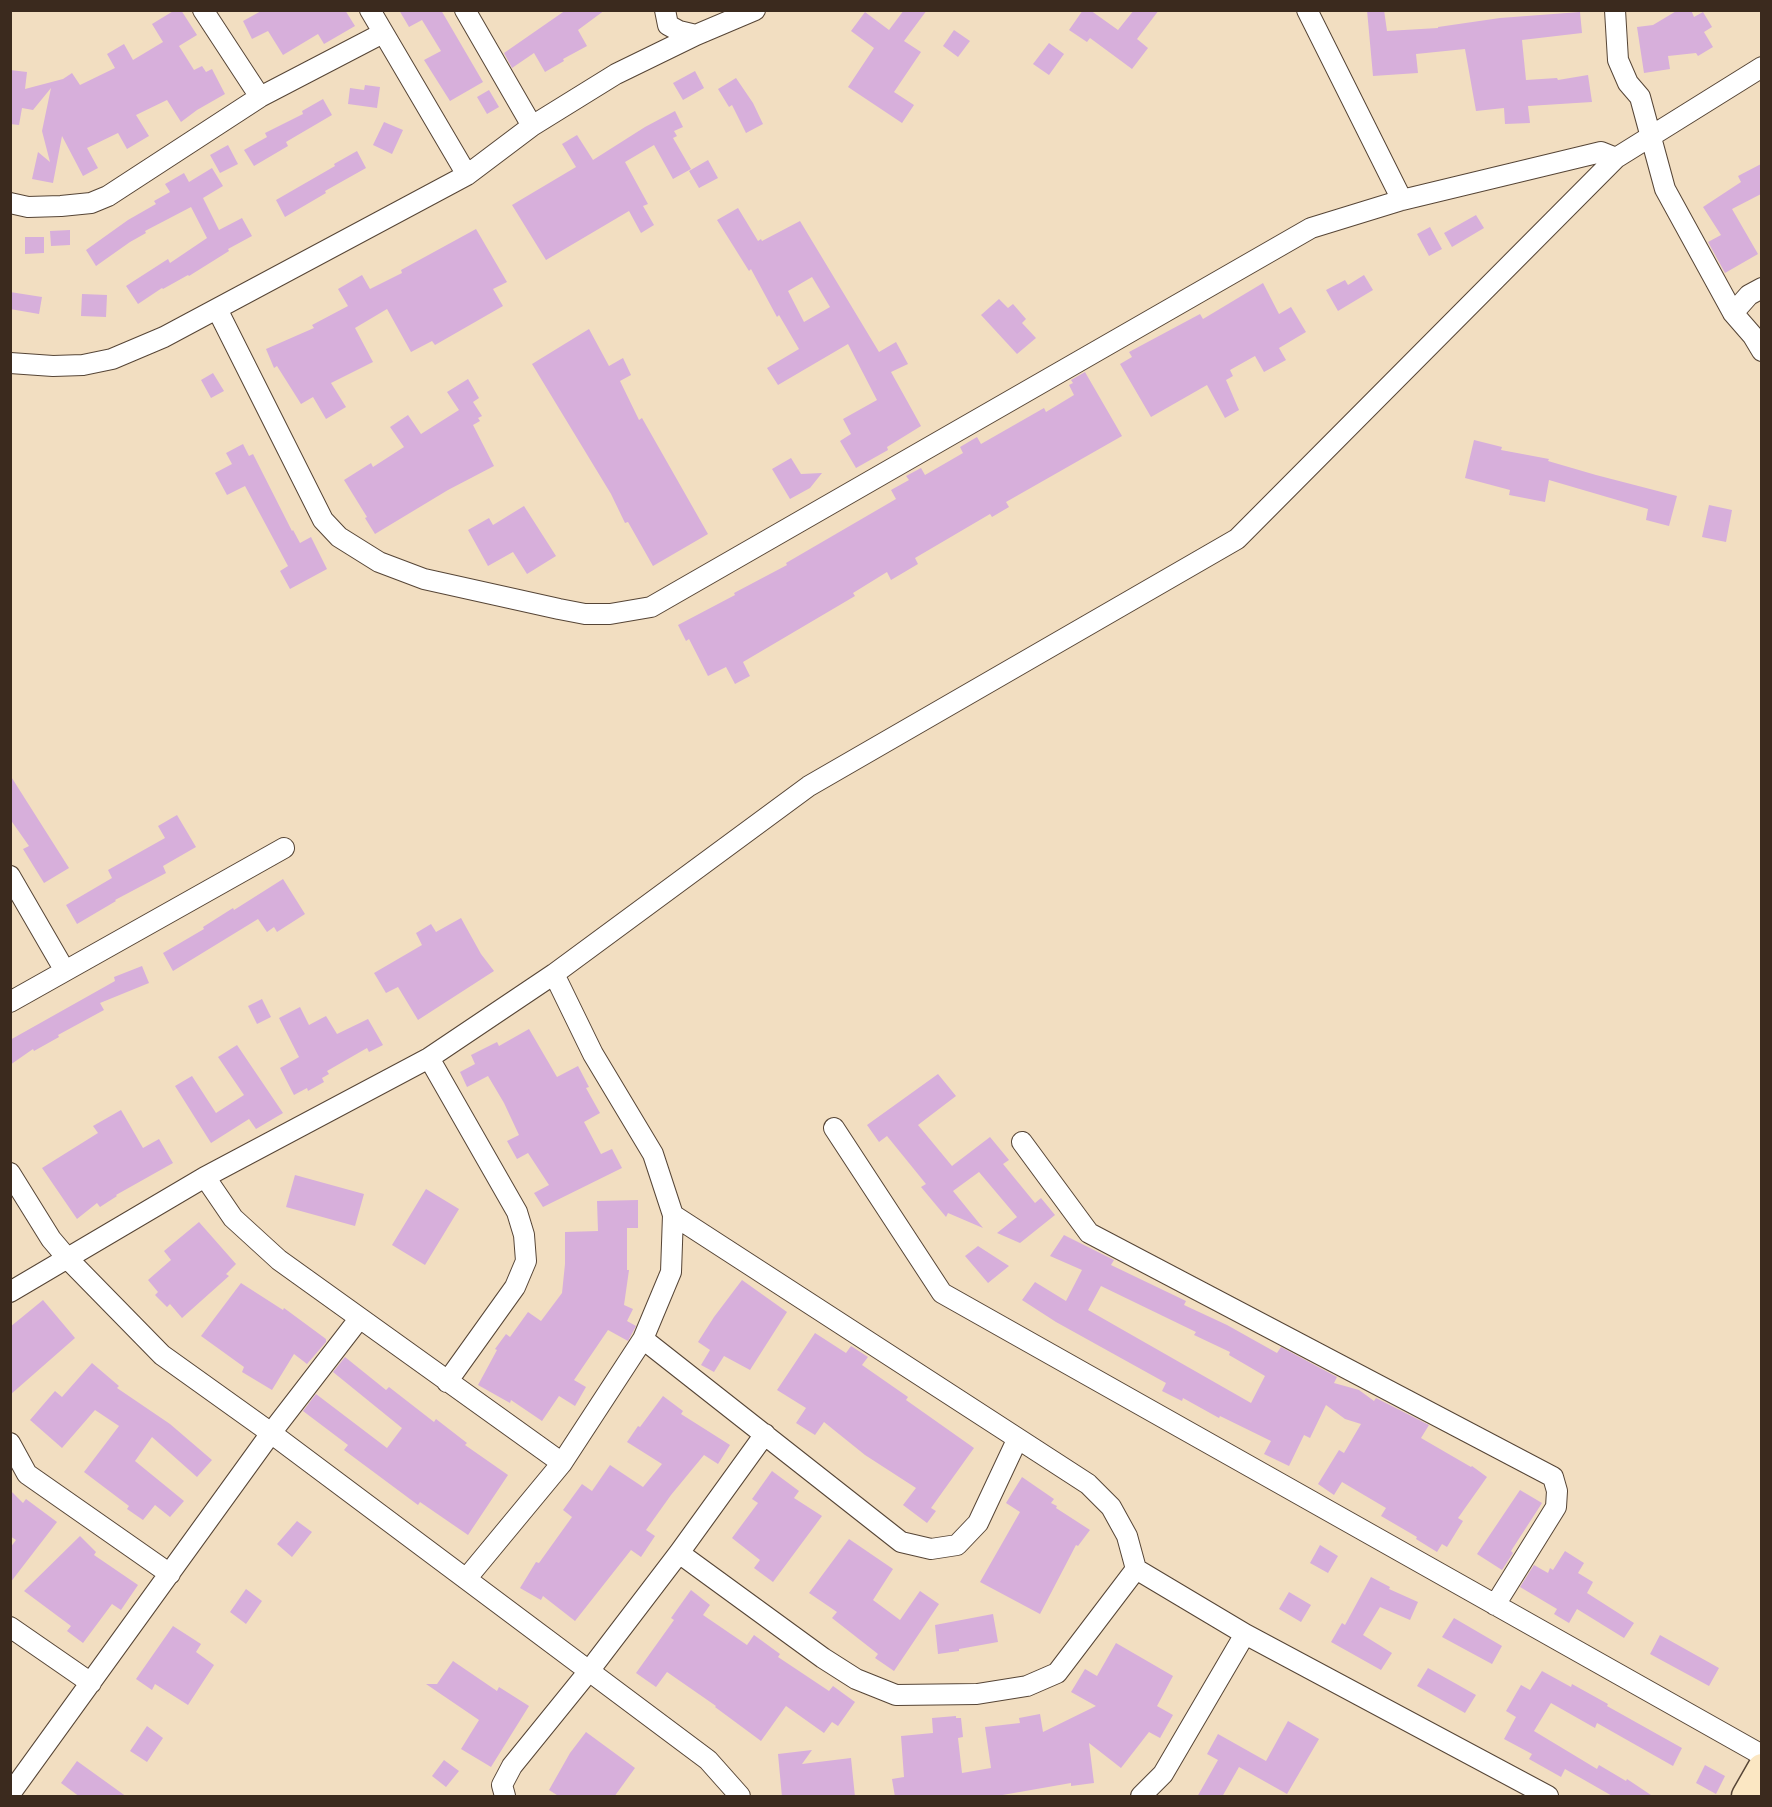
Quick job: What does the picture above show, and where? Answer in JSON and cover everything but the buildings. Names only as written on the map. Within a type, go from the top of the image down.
[{"type":"street","points":[[203,10],[260,97]]},
{"type":"street","points":[[370,10],[467,175]]},
{"type":"street","points":[[465,10],[532,126]]},
{"type":"street","points":[[664,10],[668,25],[679,31],[696,35]]},
{"type":"street","points":[[10,363],[52,366],[84,365],[112,359],[164,337],[467,175],[532,126],[616,74],[696,35],[755,10]]},
{"type":"street","points":[[1307,10],[1402,200]]},
{"type":"street","points":[[1615,10],[1618,60],[1628,83],[1640,97],[1665,189],[1733,313],[1753,336],[1761,351]]},
{"type":"street","points":[[10,203],[28,207],[61,206],[91,203],[108,196],[260,97],[384,33]]},
{"type":"street","points":[[10,1292],[205,1177],[429,1058],[554,974],[809,786],[1237,538],[1616,158],[1761,67]]},
{"type":"street","points":[[217,309],[323,520],[339,537],[379,562],[424,579],[585,614],[610,614],[651,608],[1311,228],[1402,200],[1601,152],[1616,158]]},
{"type":"street","points":[[1733,313],[1749,295],[1761,288]]},
{"type":"street","points":[[10,1002],[284,848]]},
{"type":"street","points":[[10,876],[65,971]]},
{"type":"street","points":[[466,1579],[562,1463],[643,1339],[671,1272],[673,1215],[653,1154],[593,1054],[554,974]]},
{"type":"street","points":[[429,1058],[517,1212],[524,1235],[526,1261],[515,1287],[447,1383]]},
{"type":"street","points":[[834,1128],[942,1293],[1761,1755]]},
{"type":"street","points":[[1022,1142],[1089,1233],[1553,1477],[1557,1491],[1557,1507],[1495,1605]]},
{"type":"street","points":[[10,1173],[51,1239],[162,1355],[708,1760],[740,1797]]},
{"type":"street","points":[[205,1177],[233,1218],[279,1260],[447,1383],[562,1463]]},
{"type":"street","points":[[673,1215],[1088,1484],[1111,1507],[1127,1536],[1136,1569],[1245,1634],[1548,1797]]},
{"type":"street","points":[[10,1794],[271,1434],[359,1319]]},
{"type":"street","points":[[643,1339],[901,1542],[931,1550],[957,1545],[978,1523],[1017,1440]]},
{"type":"street","points":[[505,1797],[502,1785],[512,1766],[589,1671],[679,1553],[765,1434]]},
{"type":"street","points":[[10,1443],[27,1474],[170,1574]]},
{"type":"street","points":[[679,1553],[823,1658],[856,1679],[896,1695],[977,1694],[1027,1686],[1057,1673],[1136,1569]]},
{"type":"street","points":[[10,1627],[91,1683]]},
{"type":"street","points":[[1141,1797],[1163,1774],[1245,1634]]},
{"type":"street","points":[[1746,1797],[1761,1768]]}]
